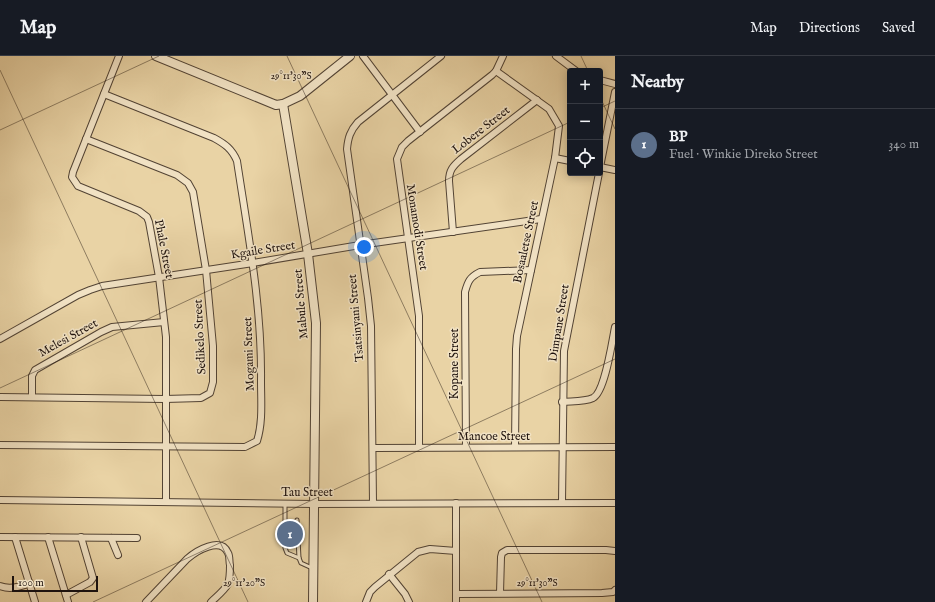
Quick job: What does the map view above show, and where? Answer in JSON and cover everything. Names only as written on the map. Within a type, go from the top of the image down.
[{"type":"street","name":"Phale Street","points":[[119,56],[72,177],[78,186],[139,211],[147,217],[159,277],[166,337],[166,502]]},
{"type":"street","points":[[156,56],[276,105],[283,104],[300,96],[350,56]]},
{"type":"street","points":[[363,56],[420,132]]},
{"type":"street","name":"Tsatsinyani Street","points":[[373,503],[371,326],[347,149],[348,139],[350,132],[358,122],[441,56]]},
{"type":"street","name":"Monamodi Street","points":[[419,448],[419,316],[396,159],[402,147],[496,71],[503,56]]},
{"type":"street","points":[[556,56],[572,68]]},
{"type":"street","name":"Bosaaletse Street","points":[[496,71],[549,109],[559,126],[555,158],[519,325],[516,349],[515,447]]},
{"type":"street","points":[[603,81],[615,84]]},
{"type":"street","points":[[603,152],[615,92]]},
{"type":"street","name":"Mogami Street","points":[[0,445],[245,447],[257,441],[261,422],[262,353],[258,301],[237,161],[234,153],[230,148],[214,138],[104,94]]},
{"type":"street","name":"Lobere Street","points":[[453,232],[448,182],[448,174],[451,169],[537,100]]},
{"type":"street","name":"Mabule Street","points":[[283,104],[308,254],[316,323],[313,602]]},
{"type":"street","name":"Sedikelo Street","points":[[0,397],[201,398],[207,395],[212,389],[213,346],[206,270],[193,192],[188,183],[177,175],[86,139]]},
{"type":"street","points":[[555,158],[567,160]]},
{"type":"street","points":[[603,168],[615,170]]},
{"type":"street","name":"Dimpane Street","points":[[562,502],[562,402],[565,340],[598,176]]},
{"type":"street","name":"Kgaile Street","points":[[0,339],[90,290],[102,286],[360,245],[541,219]]},
{"type":"street","name":"Kopane Street","points":[[466,447],[465,292],[468,281],[473,275],[480,272],[531,270]]},
{"type":"street","name":"Melesi Street","points":[[32,397],[32,376],[35,370],[82,342],[112,327],[164,322]]},
{"type":"street","points":[[562,402],[589,400],[599,394],[615,327]]},
{"type":"street","name":"Mancoe Street","points":[[373,448],[615,447]]},
{"type":"street","name":"Tau Street","points":[[0,500],[314,504],[615,503]]},
{"type":"street","points":[[456,503],[456,602]]},
{"type":"street","points":[[0,537],[137,538]]},
{"type":"street","points":[[15,537],[35,602]]},
{"type":"street","points":[[48,537],[68,602]]},
{"type":"street","points":[[66,595],[86,585],[93,578],[81,537]]},
{"type":"street","points":[[111,538],[118,555]]},
{"type":"street","points":[[146,602],[194,553],[211,546],[218,546],[228,552],[230,572],[229,580],[226,586],[210,602]]},
{"type":"street","points":[[366,602],[370,592],[413,555],[424,550],[456,552]]},
{"type":"street","points":[[500,593],[501,557],[502,553],[507,550],[615,551]]},
{"type":"street","points":[[390,574],[409,602]]},
{"type":"street","points":[[0,586],[5,588],[18,587],[30,583]]},
{"type":"street","points":[[456,594],[602,593],[613,592],[615,590]]},
{"type":"lane","points":[[285,503],[285,548],[288,553],[314,569]]},
{"type":"lane","points":[[297,520],[298,558]]},
{"type":"place","name":"BP","points":[[290,534]]}]
